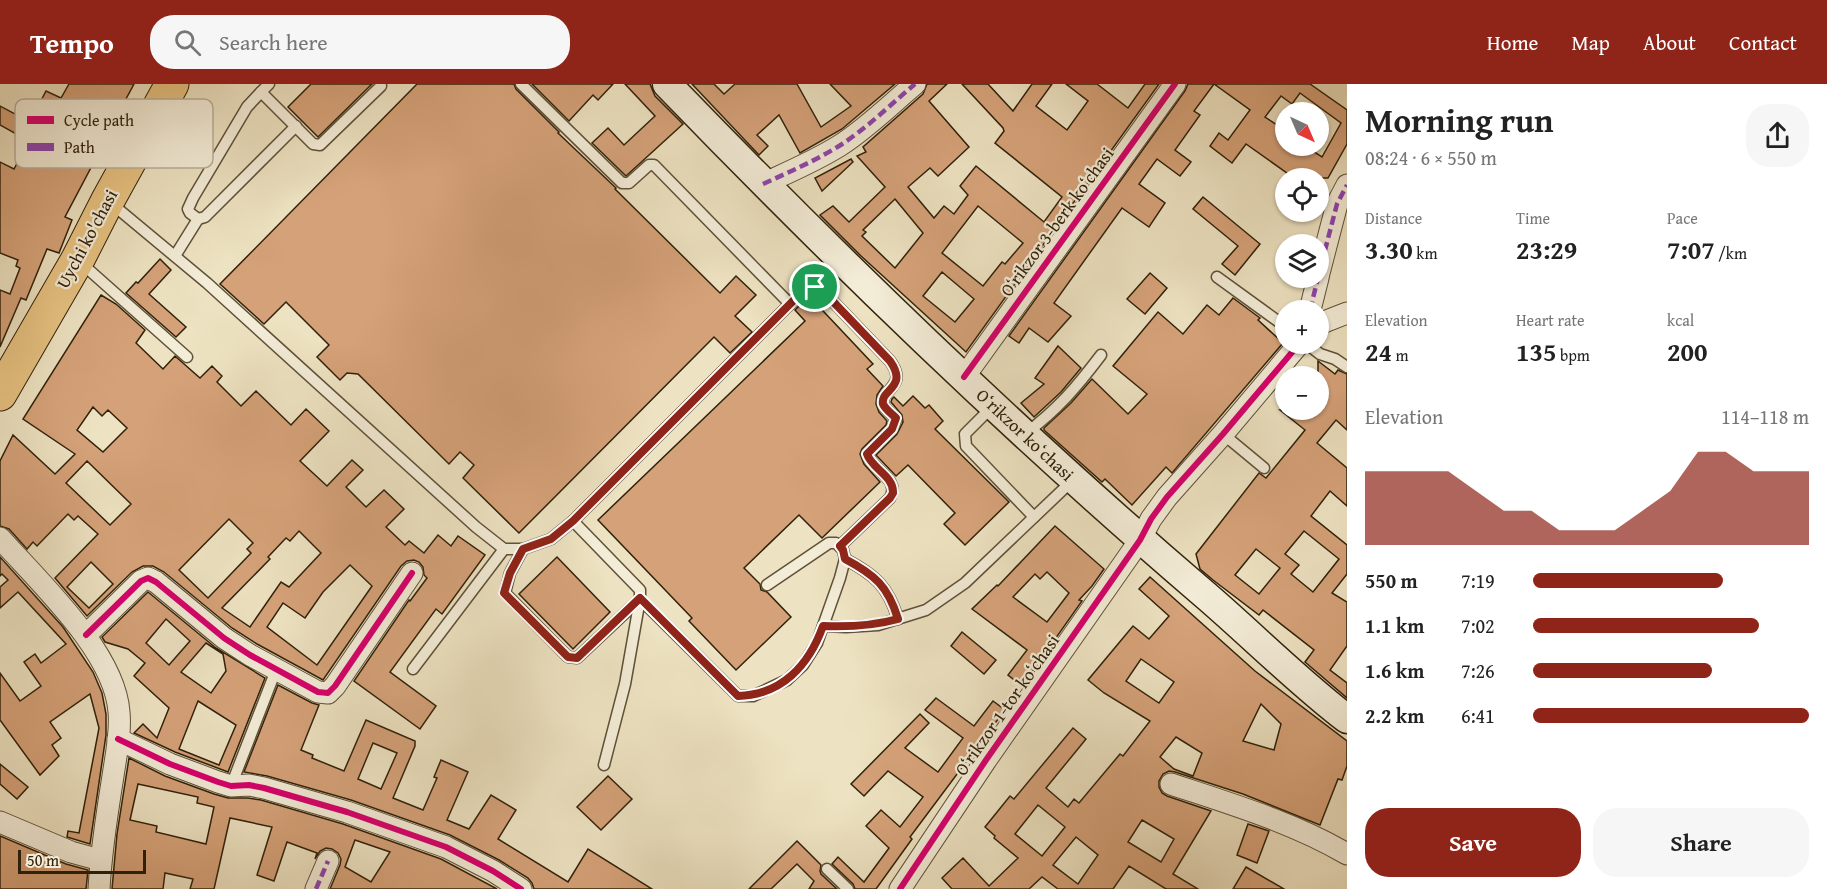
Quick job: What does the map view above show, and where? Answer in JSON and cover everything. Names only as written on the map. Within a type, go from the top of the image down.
[{"type":"main road","name":"Uychi ko'chasi","points":[[164,99],[172,84]]},
{"type":"main road","name":"Oʻrikzor koʻchasi","points":[[666,84],[763,184],[1073,479],[1320,698],[1347,719]]},
{"type":"main road","name":"Uychi ko'chasi","points":[[0,394],[78,260],[126,168]]},
{"type":"street","points":[[763,184],[840,145],[865,128],[915,84]]},
{"type":"street","name":"Oʻrikzor 3-berk koʻchasi","points":[[964,377],[1175,84]]},
{"type":"street","points":[[1329,235],[1337,204],[1347,185]]},
{"type":"street","points":[[1329,319],[1347,313]]},
{"type":"street","name":"Oʻrikzor 1-tor koʻchasi","points":[[900,889],[986,760],[1140,540],[1151,519],[1167,497],[1291,354]]},
{"type":"street","points":[[0,538],[86,635],[104,666],[117,697],[118,739],[100,860],[99,889]]},
{"type":"street","points":[[86,635],[141,581],[148,578],[156,582],[224,638],[276,670],[318,692],[328,693],[412,573]]},
{"type":"street","points":[[118,739],[170,764],[231,786],[249,785],[264,788],[347,812],[446,847],[493,871],[521,889]]},
{"type":"street","points":[[1171,784],[1270,817],[1309,833],[1347,854]]},
{"type":"street","points":[[0,822],[71,852],[100,860]]},
{"type":"street","points":[[316,889],[328,861]]},
{"type":"lane","points":[[521,84],[622,183],[629,183],[649,165],[654,165],[790,304]]},
{"type":"lane","points":[[213,164],[247,107],[265,88],[313,144],[320,145],[381,86]]},
{"type":"lane","points":[[175,256],[198,219],[205,217],[296,126]]},
{"type":"lane","points":[[198,219],[188,209],[211,168]]},
{"type":"lane","points":[[108,200],[207,283],[476,527],[504,549],[523,549],[551,539],[573,521],[804,290],[809,287],[822,290],[897,370],[894,386],[883,398],[885,407],[896,418],[895,426],[867,454],[870,461],[891,483],[893,493],[840,546]]},
{"type":"lane","points":[[78,260],[187,357]]},
{"type":"lane","points":[[1217,277],[1275,319]]},
{"type":"lane","points":[[1320,354],[1335,359],[1347,367]]},
{"type":"lane","points":[[1025,434],[1068,397],[1101,355]]},
{"type":"lane","points":[[994,405],[965,434],[966,446],[1034,518]]},
{"type":"lane","points":[[1223,434],[1264,468]]},
{"type":"lane","points":[[823,626],[878,625],[926,610],[965,583],[1073,479]]},
{"type":"lane","points":[[573,521],[640,590],[625,684],[604,765]]},
{"type":"lane","points":[[640,598],[738,696],[753,696],[787,680],[803,665],[817,643],[845,559],[843,550],[836,543],[829,543],[767,585]]},
{"type":"lane","points":[[413,669],[504,549]]},
{"type":"lane","points":[[523,549],[510,573],[504,593],[568,657],[577,658],[640,598]]},
{"type":"lane","points":[[845,559],[877,579],[892,601],[898,619]]},
{"type":"lane","points":[[231,786],[276,670]]},
{"type":"lane","points":[[827,869],[848,889]]},
{"type":"building","points":[[69,84],[134,84],[126,99],[42,99],[46,91],[61,98]]},
{"type":"building","points":[[311,84],[372,84],[318,137],[288,107]]},
{"type":"building","points":[[417,84],[514,84],[516,89],[558,133],[720,293],[736,276],[756,295],[735,316],[752,332],[730,353],[714,337],[519,533],[463,478],[474,465],[460,452],[449,464],[358,374],[347,373],[340,380],[317,357],[329,345],[286,302],[264,324],[220,284]]},
{"type":"building","points":[[532,84],[613,84],[598,100],[593,95],[569,121]]},
{"type":"building","points":[[625,84],[650,84],[655,96],[683,124],[626,176],[592,143],[608,128],[624,145],[655,116]]},
{"type":"building","points":[[692,84],[714,84],[724,94],[735,84],[797,84],[821,127],[851,106],[830,84],[895,84],[842,129],[800,153],[779,115],[757,135],[768,146],[759,155]]},
{"type":"building","points":[[927,84],[947,84],[929,101],[969,147],[938,176],[930,168],[908,187],[934,218],[944,206],[954,214],[968,195],[960,186],[976,166],[1044,222],[1062,197],[995,143],[1004,131],[1003,128],[962,84],[988,84],[1013,111],[1032,84],[1052,84],[1036,106],[1067,130],[1088,101],[1066,84],[1097,84],[1128,108],[1145,84],[1159,84],[966,352],[861,256],[820,215],[833,206],[849,222],[885,187],[857,156],[866,152],[863,147],[923,94]],"holes":[[[895,199],[923,233],[895,268],[862,236],[866,232],[863,230]],[[978,206],[1023,243],[1005,264],[1002,262],[983,286],[942,253]],[[942,272],[974,299],[955,322],[923,296]]]},
{"type":"building","points":[[1188,84],[1214,84],[1194,111],[1200,115],[1175,150],[1191,162],[1180,176],[1157,159],[1139,184],[1165,203],[1149,227],[1122,208],[1054,303],[1071,316],[1048,342],[1029,328],[1019,343],[1009,336]]},
{"type":"building","points":[[1214,84],[1310,84],[1347,110],[1347,144],[1329,176],[1329,168],[1280,168],[1246,144],[1232,163],[1210,146],[1219,133],[1228,140],[1250,110]]},
{"type":"building","points":[[0,106],[15,114],[15,133],[0,125]]},
{"type":"building","points":[[851,159],[853,162],[822,191],[815,178]]},
{"type":"building","points":[[0,162],[14,169],[15,167],[91,168],[65,217],[72,220],[59,253],[47,249],[26,300],[21,298],[0,347],[0,290],[10,294],[20,268],[16,266],[18,260],[0,253]]},
{"type":"building","points":[[1203,197],[1260,244],[1235,275],[1222,264],[1238,246],[1193,209]]},
{"type":"building","points":[[160,259],[171,270],[149,294],[186,327],[176,337],[126,293]]},
{"type":"building","points":[[1150,273],[1167,288],[1145,314],[1127,299]]},
{"type":"building","points":[[101,295],[116,304],[145,330],[136,343],[163,369],[175,356],[200,378],[212,366],[222,376],[217,382],[241,406],[256,391],[291,425],[306,409],[329,431],[300,461],[327,486],[352,460],[363,470],[346,487],[366,507],[384,490],[404,509],[386,527],[405,545],[409,541],[424,553],[438,535],[451,546],[458,536],[485,555],[442,614],[436,609],[390,672],[436,706],[420,729],[354,681],[409,600],[427,578],[419,562],[407,561],[401,566],[323,680],[232,628],[164,572],[153,566],[143,566],[132,572],[87,616],[55,578],[98,534],[78,516],[74,520],[68,514],[37,546],[33,542],[27,549],[9,529],[0,526],[0,461],[13,435],[55,474],[75,454],[23,419]],"holes":[[[93,407],[102,416],[108,410],[127,428],[103,452],[77,430]],[[87,461],[131,504],[110,525],[66,483]],[[229,519],[253,543],[247,549],[251,553],[208,598],[179,570]],[[299,531],[321,553],[289,587],[281,582],[250,627],[222,608],[270,559],[268,557],[286,538],[290,541]],[[91,562],[113,584],[89,608],[67,587]],[[350,565],[372,586],[317,665],[267,627],[283,603],[305,618],[323,592]]]},
{"type":"building","points":[[809,296],[873,364],[867,369],[883,386],[877,395],[876,404],[879,412],[887,421],[886,425],[862,449],[860,454],[864,464],[880,482],[822,538],[799,515],[744,568],[760,584],[761,590],[767,592],[791,617],[736,670],[689,621],[692,618],[598,520],[805,321],[795,310]]},
{"type":"building","points":[[1233,298],[1260,318],[1258,320],[1275,336],[1275,352],[1172,473],[1166,467],[1132,505],[1105,479],[1102,482],[1044,430],[1092,379],[1128,414],[1147,394],[1113,366],[1158,312],[1183,334],[1207,305],[1219,315]]},
{"type":"building","points":[[1058,346],[1081,368],[1061,392],[1034,417],[1021,403],[1044,384],[1035,378]]},
{"type":"building","points":[[1329,369],[1335,374],[1338,370],[1347,374],[1347,430],[1336,420],[1317,443],[1347,468],[1347,506],[1330,491],[1311,516],[1347,545],[1347,574],[1332,593],[1347,602],[1347,646],[1330,670],[1347,683],[1347,698],[1305,662],[1314,650],[1263,610],[1259,615],[1213,580],[1200,569],[1196,554],[1259,473],[1266,478],[1305,430],[1292,420],[1329,420]],"holes":[[[1304,531],[1339,559],[1313,592],[1291,574],[1299,565],[1285,554]],[[1256,549],[1280,568],[1259,594],[1235,575]]]},
{"type":"building","points":[[913,396],[925,408],[929,405],[943,421],[935,429],[1009,502],[965,545],[944,524],[955,513],[908,465],[896,476],[876,455],[897,434],[903,422],[902,415],[891,402],[892,399],[894,397],[903,406]]},
{"type":"building","points":[[1055,526],[1104,569],[1079,600],[1082,601],[1022,686],[1008,675],[1027,650],[972,609],[998,586]],"holes":[[[1047,572],[1069,593],[1047,622],[1013,597],[1035,574],[1040,579]]]},
{"type":"building","points":[[0,557],[63,627],[93,672],[102,693],[106,714],[106,735],[90,844],[67,837],[68,831],[79,833],[99,728],[90,694],[50,722],[61,738],[52,745],[59,756],[40,775],[0,720],[0,673],[20,701],[41,686],[24,662],[35,654],[41,663],[66,644],[18,592],[0,608],[0,587],[8,580],[2,574],[0,576]]},
{"type":"building","points":[[557,557],[610,612],[573,649],[519,594]]},
{"type":"building","points":[[1150,577],[1255,671],[1347,741],[1347,766],[1342,780],[1338,779],[1320,825],[1243,794],[1169,771],[1163,774],[1159,781],[1162,793],[1211,811],[1173,874],[1198,889],[1166,889],[1129,866],[1113,889],[1058,889],[1042,877],[1029,889],[952,889],[942,878],[963,858],[989,886],[1018,858],[994,838],[995,836],[985,827],[1010,796],[1014,799],[1073,728],[1086,739],[1046,788],[1068,807],[1074,799],[1079,803],[1120,754],[1123,756],[1150,721],[1104,693],[1088,680],[1133,626],[1149,639],[1169,616],[1139,589]],"holes":[[[1141,659],[1174,682],[1159,703],[1126,681]],[[1261,704],[1281,724],[1274,750],[1243,741]],[[1176,737],[1202,753],[1193,776],[1174,769],[1160,757]],[[1038,805],[1065,827],[1042,856],[1015,834]],[[1142,820],[1174,839],[1161,862],[1128,842]],[[1076,837],[1098,855],[1078,884],[1053,865]]]},
{"type":"building","points":[[148,592],[216,648],[265,678],[228,772],[175,752],[134,733],[143,724],[157,738],[169,708],[134,676],[145,663],[128,649],[105,642],[102,637]],"holes":[[[166,619],[190,641],[169,665],[146,643]],[[206,643],[223,654],[226,671],[211,693],[181,672]],[[198,701],[236,725],[219,765],[179,749]]]},
{"type":"building","points":[[962,632],[996,660],[984,674],[951,646]]},
{"type":"building","points":[[278,685],[319,705],[301,750],[313,755],[312,758],[344,771],[366,720],[415,741],[415,746],[393,798],[423,810],[437,778],[434,777],[441,760],[468,772],[447,820],[469,829],[491,795],[516,810],[498,839],[568,882],[588,849],[652,889],[534,889],[528,878],[450,835],[351,800],[267,776],[244,772]],"holes":[[[373,743],[397,753],[381,789],[358,779]]]},
{"type":"building","points":[[936,698],[974,726],[993,701],[1005,710],[910,837],[912,839],[876,889],[855,889],[853,884],[832,864],[838,857],[864,882],[889,848],[866,826],[881,810],[900,827],[923,797],[888,771],[864,796],[851,784],[920,714],[929,723],[905,748],[938,772],[963,738],[925,710]]},
{"type":"building","points":[[129,758],[165,776],[214,794],[228,798],[261,800],[343,824],[441,859],[497,889],[330,889],[340,865],[341,859],[338,853],[326,848],[320,851],[315,859],[317,853],[287,842],[274,881],[257,875],[272,827],[230,818],[214,889],[190,889],[193,879],[165,873],[163,889],[112,889],[117,834]],"holes":[[[138,784],[198,797],[197,803],[214,807],[206,844],[156,832],[157,826],[130,820]],[[355,840],[390,852],[371,882],[345,867]]]},
{"type":"building","points":[[0,764],[28,787],[17,799],[0,784]]},
{"type":"building","points":[[608,776],[632,799],[601,830],[577,807]]},
{"type":"building","points":[[1248,824],[1269,831],[1257,863],[1237,855]]},
{"type":"building","points":[[0,836],[66,864],[88,870],[86,889],[0,889]]},
{"type":"building","points":[[797,841],[821,865],[821,874],[837,889],[809,889],[814,881],[797,864],[771,889],[749,889]]},
{"type":"building","points":[[1246,867],[1284,889],[1233,889]]},
{"type":"marked path","points":[[763,184],[839,146],[915,84]]},
{"type":"marked path","points":[[1329,235],[1337,204],[1347,185]]},
{"type":"marked path","points":[[1312,300],[1316,288]]},
{"type":"marked path","points":[[316,889],[328,861]]},
{"type":"cycle path","points":[[964,377],[1175,84]]},
{"type":"cycle path","points":[[900,889],[986,760],[1140,540],[1151,519],[1167,497],[1291,354]]},
{"type":"cycle path","points":[[86,635],[141,581],[148,578],[156,582],[224,638],[250,655],[318,692],[328,693],[412,573]]},
{"type":"cycle path","points":[[118,739],[170,764],[218,782],[231,786],[249,785],[264,788],[347,812],[446,847],[493,871],[521,889]]},
{"type":"route","points":[[815,287],[822,290],[897,370],[894,386],[883,398],[885,407],[896,418],[895,426],[867,454],[870,461],[891,483],[893,493],[840,546],[845,559],[877,579],[892,601],[898,619],[878,625],[823,626],[817,643],[803,665],[787,680],[753,696],[738,696],[640,598],[577,658],[568,657],[504,593],[510,573],[523,549],[551,539],[573,521],[804,290],[815,287]]}]
